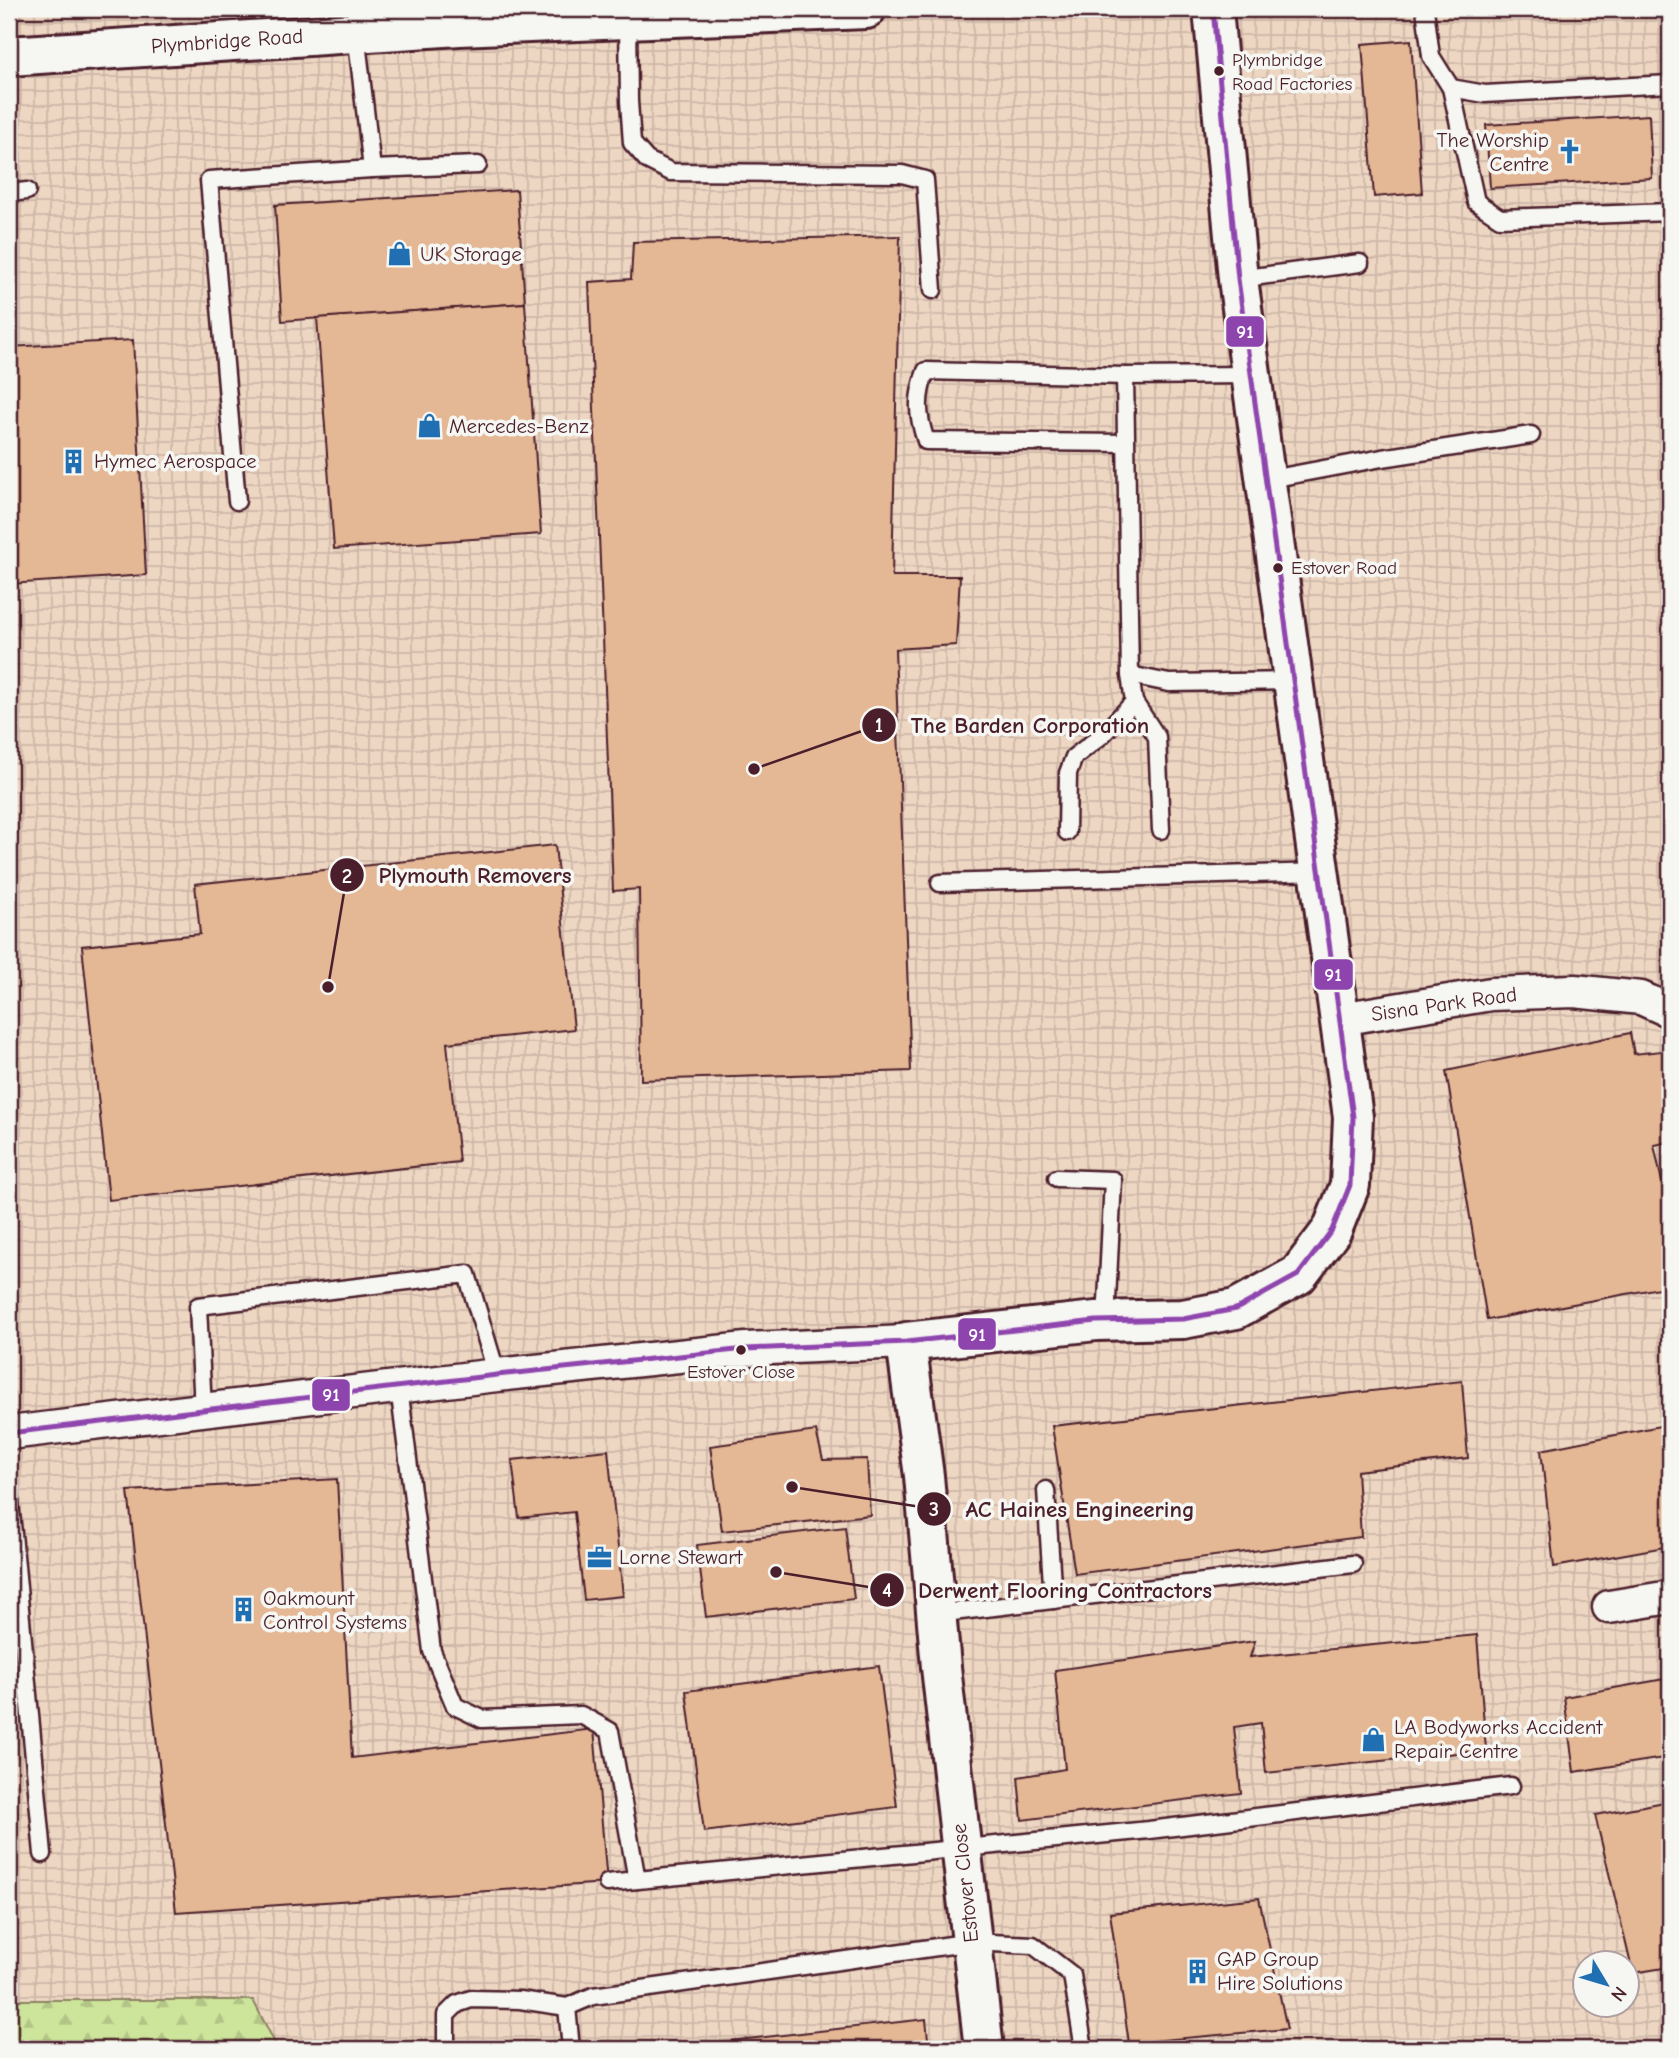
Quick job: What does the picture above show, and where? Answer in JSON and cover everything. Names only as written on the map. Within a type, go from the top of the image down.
[{"type":"street","name":"Plymbridge Road","points":[[9,32],[365,17],[420,19],[866,9]]},
{"type":"street","points":[[9,1433],[497,1375],[746,1349],[906,1342],[1106,1321],[1183,1319],[1236,1310],[1298,1275],[1332,1230],[1350,1185],[1353,1117],[1238,279],[1213,9]]},
{"type":"street","name":"Plymbridge Road","points":[[9,56],[365,17]]},
{"type":"street","name":"Sisna Park Road","points":[[1340,1019],[1491,994],[1574,991],[1640,998],[1670,1011]]},
{"type":"street","name":"Estover Close","points":[[906,1342],[924,1476],[936,1614],[984,2049]]},
{"type":"street","points":[[1609,1607],[1670,1597]]},
{"type":"lane","points":[[1425,9],[1432,57],[1451,88],[1476,202],[1500,218],[1670,212]]},
{"type":"lane","points":[[628,14],[632,143],[647,160],[671,172],[902,174],[925,180],[933,290]]},
{"type":"lane","points":[[365,17],[372,169]]},
{"type":"lane","points":[[1451,88],[1485,94],[1670,84]]},
{"type":"lane","points":[[237,501],[209,180],[478,165]]},
{"type":"lane","points":[[9,193],[27,191]]},
{"type":"lane","points":[[1238,279],[1360,263]]},
{"type":"lane","points":[[1125,443],[926,441],[918,417],[920,386],[926,371],[1125,376],[1251,375]]},
{"type":"lane","points":[[1125,376],[1130,675],[1134,702],[1157,737],[1161,830]]},
{"type":"lane","points":[[1265,480],[1382,458],[1531,435]]},
{"type":"lane","points":[[1130,675],[1169,682],[1293,681]]},
{"type":"lane","points":[[1067,832],[1068,773],[1074,757],[1101,736],[1134,702]]},
{"type":"lane","points":[[940,883],[1320,872]]},
{"type":"lane","points":[[1056,1178],[1113,1180],[1106,1321]]},
{"type":"lane","points":[[203,1410],[198,1306],[467,1274],[497,1375]]},
{"type":"lane","points":[[400,1387],[432,1651],[455,1706],[482,1719],[581,1715],[610,1731],[637,1880]]},
{"type":"lane","points":[[1046,1490],[1053,1600]]},
{"type":"lane","points":[[9,1492],[43,1854]]},
{"type":"lane","points":[[936,1614],[1353,1564]]},
{"type":"lane","points":[[607,1883],[1149,1830],[1511,1786]]},
{"type":"lane","points":[[446,2049],[446,2015],[457,2004],[471,1999],[520,2000],[568,2007],[593,1996],[971,1942],[1033,1945],[1072,1975],[1084,2049]]},
{"type":"lane","points":[[568,2007],[571,2049]]},
{"type":"shaded area","points":[[9,9],[1670,9],[1670,2049],[278,2049],[253,2000],[9,2000]]},
{"type":"green space","points":[[9,2000],[253,2000],[278,2049],[9,2049]]},
{"type":"building","points":[[1411,40],[1422,193],[1374,197],[1362,44]]},
{"type":"building","name":"The Worship Centre","points":[[1649,115],[1652,178],[1490,188],[1486,125]]},
{"type":"building","name":"UK Storage","points":[[517,190],[525,303],[282,321],[275,205]]},
{"type":"building","points":[[900,236],[892,576],[960,576],[956,645],[895,649],[911,1071],[641,1080],[639,889],[613,891],[589,282],[631,279],[633,242]]},
{"type":"building","name":"Mercedes-Benz","points":[[525,303],[541,534],[334,549],[317,318]]},
{"type":"building","name":"Hymec Aerospace","points":[[133,340],[146,575],[9,584],[9,347]]},
{"type":"building","points":[[555,845],[574,1029],[447,1043],[459,1162],[109,1200],[82,946],[200,934],[195,884]]},
{"type":"building","points":[[1630,1033],[1634,1054],[1670,1050],[1670,1142],[1654,1145],[1670,1219],[1670,1286],[1487,1320],[1446,1071]]},
{"type":"building","points":[[1462,1381],[1468,1458],[1357,1471],[1361,1537],[1075,1574],[1052,1426]]},
{"type":"building","points":[[1670,1424],[1670,1546],[1554,1567],[1541,1450]]},
{"type":"building","points":[[816,1431],[823,1460],[867,1459],[870,1515],[722,1531],[710,1446]]},
{"type":"building","name":"Lorne Stewart","points":[[608,1450],[623,1596],[584,1600],[574,1512],[519,1518],[512,1460]]},
{"type":"building","name":"Oakmount Control Systems","points":[[337,1479],[352,1758],[594,1729],[607,1883],[176,1912],[128,1491]]},
{"type":"building","points":[[845,1527],[854,1599],[706,1617],[697,1545]]},
{"type":"building","name":"LA Bodyworks Accident Repair Centre","points":[[1477,1635],[1486,1750],[1266,1773],[1261,1723],[1234,1727],[1241,1793],[1022,1820],[1018,1777],[1065,1769],[1055,1670],[1255,1641],[1250,1657]]},
{"type":"building","points":[[879,1666],[897,1807],[704,1832],[686,1691]]},
{"type":"building","points":[[1670,1678],[1670,1757],[1574,1772],[1564,1697]]},
{"type":"building","points":[[1670,1801],[1670,1967],[1640,1972],[1640,1950],[1627,1950],[1595,1815]]},
{"type":"building","points":[[9,1812],[14,1860],[9,1860]]},
{"type":"building","name":"GAP Group Hire Solutions","points":[[1259,1898],[1287,2029],[1129,2043],[1110,1913]]},
{"type":"building","points":[[926,2019],[929,2049],[657,2049]]},
{"type":"transit line","name":"91","points":[[9,1433],[497,1375],[746,1349],[906,1342],[1096,1321],[1183,1319],[1236,1309],[1298,1275],[1332,1230],[1350,1185],[1353,1117],[1238,279],[1213,9]]},
{"type":"place","name":"Plymbridge Road Factories","points":[[1219,71]]},
{"type":"place","name":"The Worship Centre","points":[[1569,152]]},
{"type":"place","name":"UK Storage","points":[[400,254]]},
{"type":"place","name":"Mercedes-Benz","points":[[429,426]]},
{"type":"place","name":"Hymec Aerospace","points":[[74,461]]},
{"type":"place","name":"Estover Road","points":[[1278,568]]},
{"type":"place","name":"The Barden Corporation","points":[[754,769]]},
{"type":"place","name":"Plymouth Removers","points":[[328,987]]},
{"type":"place","name":"Estover Close","points":[[741,1350]]},
{"type":"place","name":"AC Haines Engineering","points":[[792,1487]]},
{"type":"place","name":"Lorne Stewart","points":[[599,1557]]},
{"type":"place","name":"Derwent Flooring Contractors","points":[[776,1572]]},
{"type":"place","name":"Oakmount Control Systems","points":[[243,1610]]},
{"type":"place","name":"LA Bodyworks Accident Repair Centre","points":[[1374,1739]]},
{"type":"place","name":"GAP Group Hire Solutions","points":[[1197,1971]]}]
